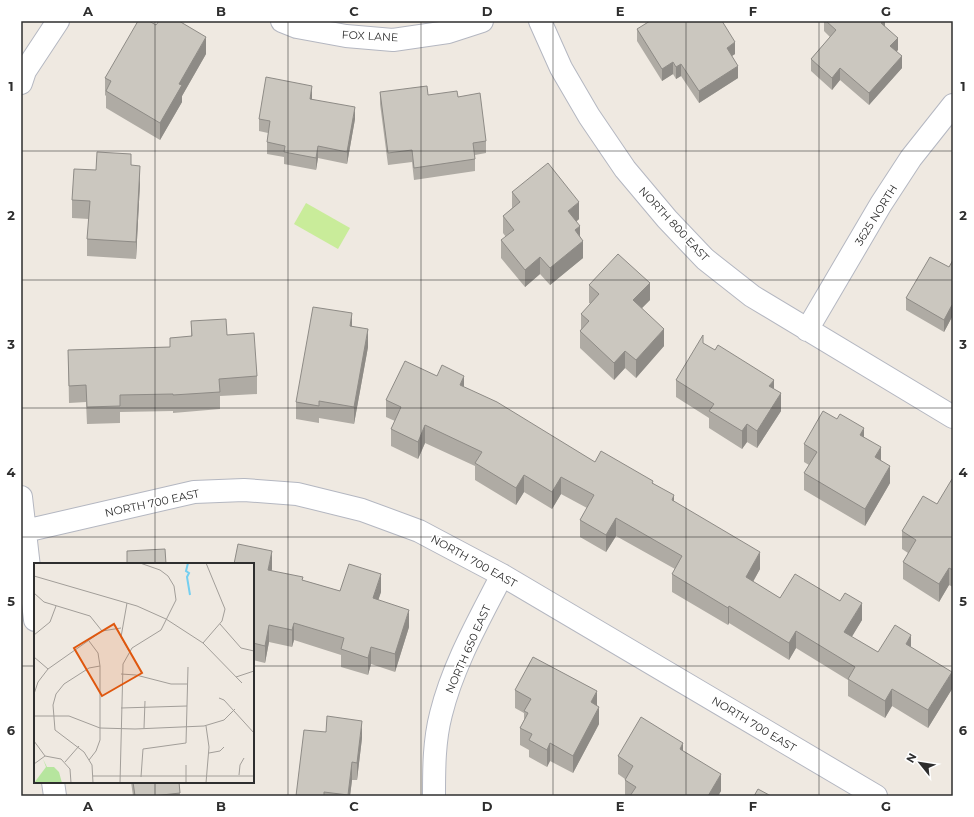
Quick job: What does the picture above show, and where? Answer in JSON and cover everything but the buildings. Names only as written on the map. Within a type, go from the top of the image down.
[{"type":"street","points":[[21,83],[25,71],[58,21]]},
{"type":"street","name":"FOX LANE","points":[[282,21],[297,26],[346,36],[393,40],[448,32],[482,21]]},
{"type":"street","name":"NORTH 800 EAST","points":[[540,21],[561,68],[589,116],[625,169],[667,219],[705,259],[752,296],[953,417]]},
{"type":"street","name":"3625 NORTH","points":[[807,330],[881,204],[911,158],[953,105]]},
{"type":"street","name":"NORTH 700 EAST","points":[[25,530],[194,492],[244,490],[297,494],[362,510],[420,531],[502,575],[876,796]]},
{"type":"street","points":[[21,497],[34,611]]},
{"type":"street","name":"NORTH 650 EAST","points":[[434,796],[434,755],[440,715],[452,678],[502,575]]},
{"type":"street","points":[[53,783],[55,796]]},
{"type":"green space","points":[[306,203],[350,228],[338,249],[294,224]]}]
